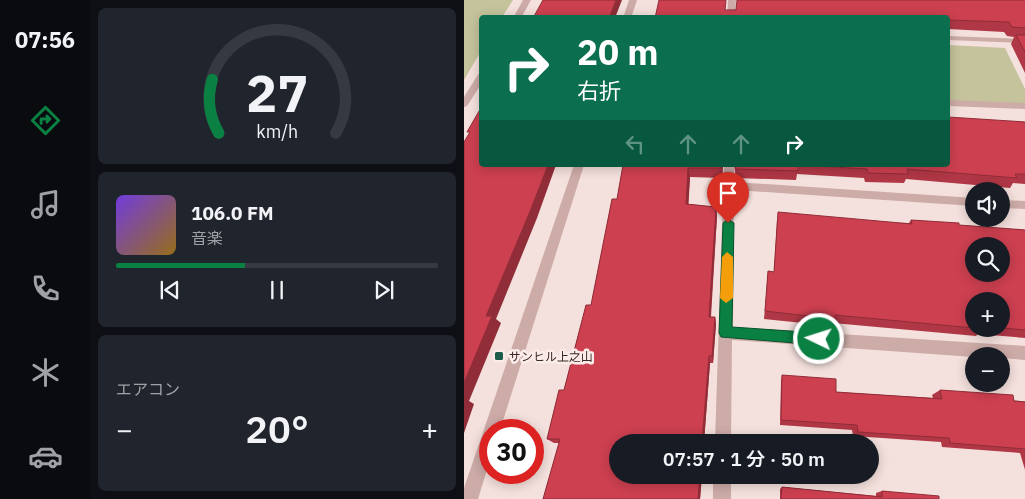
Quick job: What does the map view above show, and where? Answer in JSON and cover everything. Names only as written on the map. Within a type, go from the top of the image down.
[{"type":"street","points":[[519,15],[527,0]]},
{"type":"street","points":[[628,15],[632,0]]},
{"type":"street","points":[[731,15],[732,0]]},
{"type":"street","points":[[950,38],[1025,41]]},
{"type":"street","points":[[464,104],[479,80]]},
{"type":"street","points":[[950,103],[1025,106]]},
{"type":"street","points":[[496,419],[578,167]]},
{"type":"street","points":[[723,434],[729,167]]},
{"type":"street","points":[[729,186],[965,201]]},
{"type":"street","points":[[1010,204],[1025,205]]},
{"type":"street","points":[[726,333],[1025,353]]},
{"type":"street","points":[[469,499],[479,469]]},
{"type":"street","points":[[722,484],[722,499]]},
{"type":"green space","points":[[464,0],[513,0],[503,15],[479,15],[479,54],[464,80]]},
{"type":"green space","points":[[950,45],[1005,48],[1025,89],[1025,106],[950,102]]},
{"type":"building","points":[[543,0],[616,0],[610,15],[535,15]]},
{"type":"building","points":[[659,0],[726,0],[725,10],[736,10],[737,0],[1026,0],[1026,28],[1012,27],[1009,22],[950,20],[950,15],[656,15]]},
{"type":"building","points":[[1016,35],[1026,35],[1026,54]]},
{"type":"building","points":[[479,111],[479,167],[547,167],[486,316],[492,316],[464,383],[464,142],[470,132],[467,132]]},
{"type":"building","points":[[950,117],[1026,122],[1026,174],[1015,174],[1017,178],[907,169],[908,174],[868,173],[867,169],[833,167],[950,167]]},
{"type":"building","points":[[623,167],[721,167],[688,168],[686,204],[716,207],[709,317],[715,317],[712,356],[709,356],[703,434],[609,434],[609,484],[699,484],[698,499],[543,499],[560,439],[547,439],[559,390],[564,390],[586,305],[591,305],[612,199],[617,199]]},
{"type":"building","points":[[736,167],[798,167],[798,171],[736,169]]},
{"type":"building","points":[[778,212],[912,224],[911,220],[959,223],[959,225],[965,227],[1026,230],[1026,330],[1010,329],[1010,292],[965,292],[965,327],[835,315],[835,319],[765,311],[768,271],[774,272]]},
{"type":"building","points":[[782,375],[836,379],[836,392],[942,399],[940,390],[1013,395],[1014,401],[1026,402],[1026,449],[950,443],[949,438],[858,432],[857,425],[781,420]]},
{"type":"building","points":[[782,487],[882,497],[882,491],[939,496],[939,499],[781,499]]},
{"type":"slow traffic","points":[[726,298],[727,257]]},
{"type":"place","name":"サンヒル上之山","points":[[499,356]]},
{"type":"route","points":[[728,223],[726,333],[819,339]]}]
